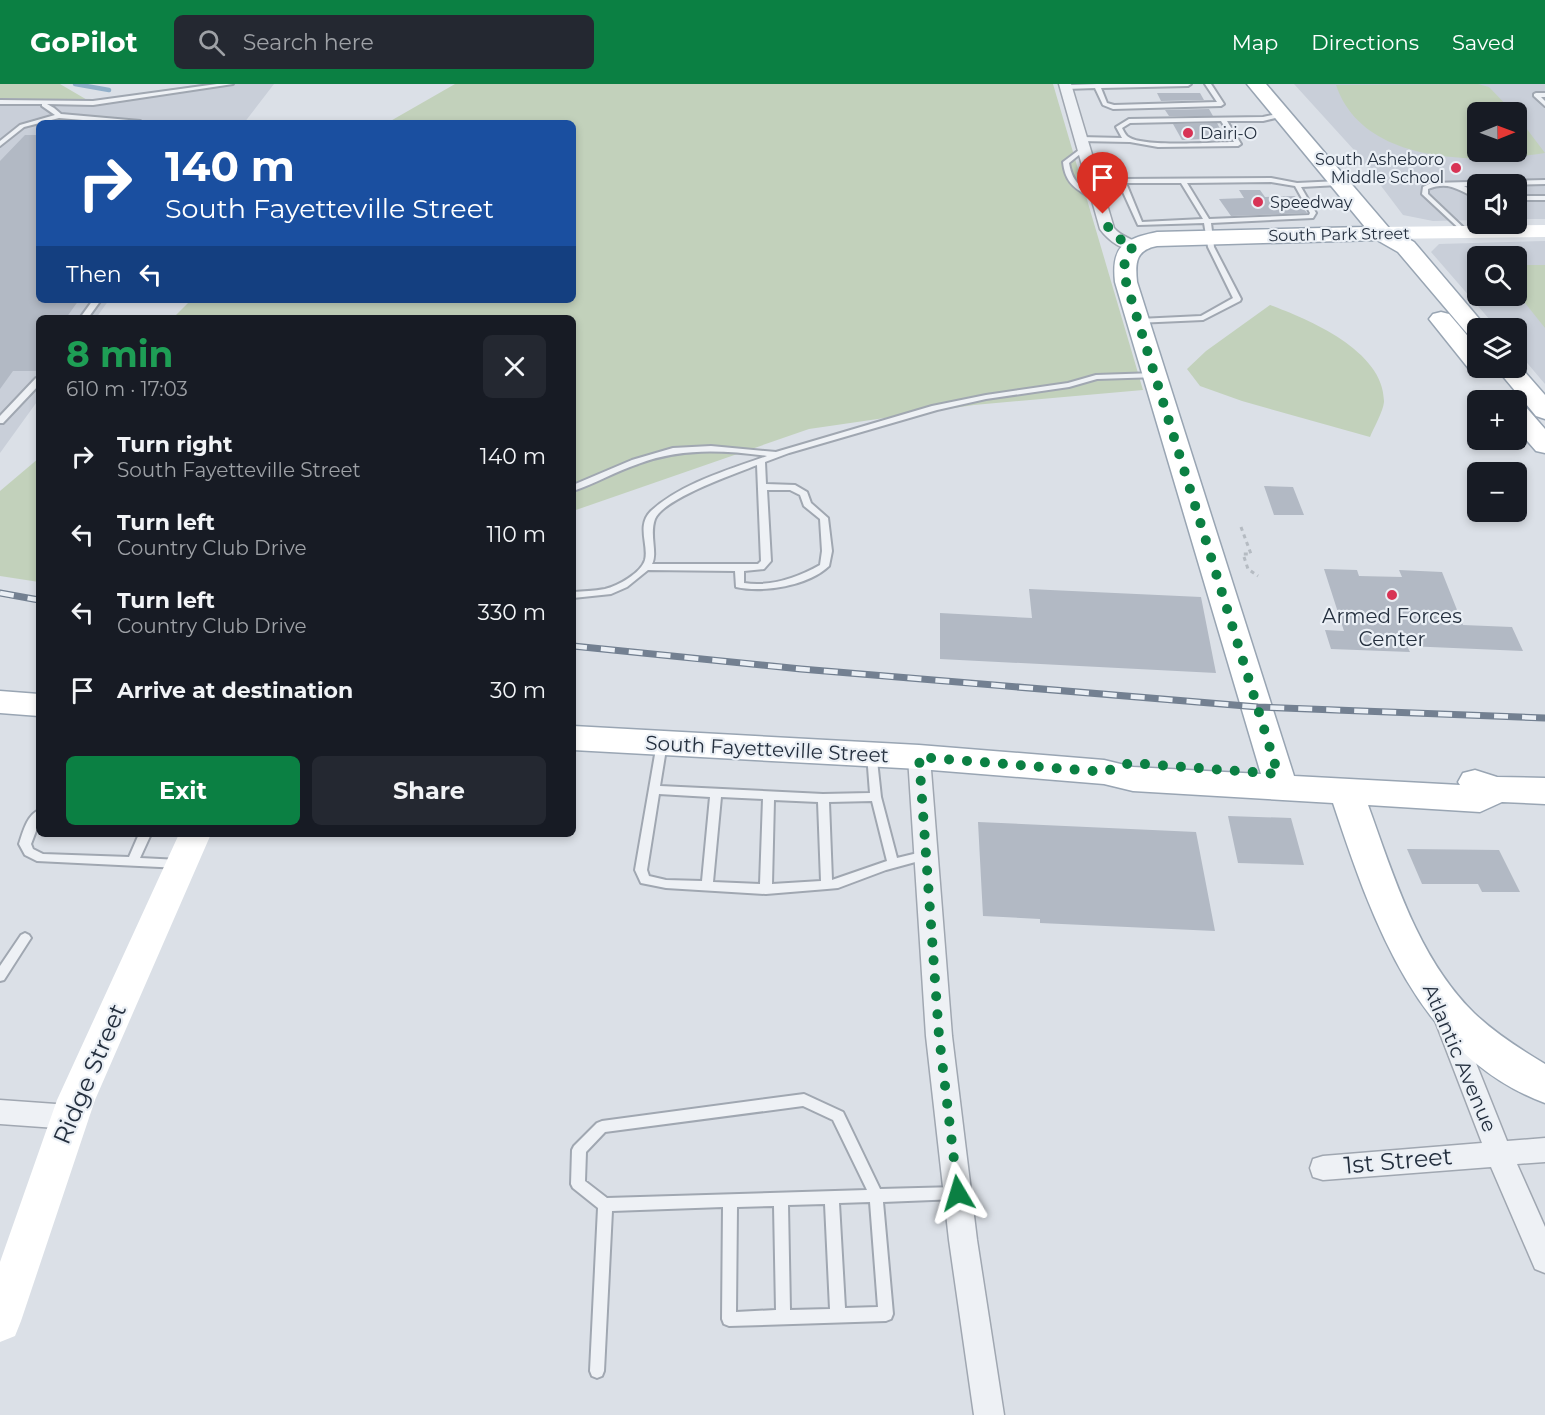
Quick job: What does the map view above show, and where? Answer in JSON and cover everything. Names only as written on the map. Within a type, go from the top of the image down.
[{"type":"main road","points":[[1256,84],[1382,233],[1406,248],[1467,319]]},
{"type":"main road","name":"South Park Street","points":[[1134,246],[1209,229],[1299,226],[1382,233]]},
{"type":"main road","points":[[1382,233],[1383,249],[1467,351]]},
{"type":"main road","points":[[1134,246],[1126,253],[1124,261],[1126,282],[1278,774]]},
{"type":"main road","points":[[1489,378],[1500,390]]},
{"type":"main road","points":[[1517,378],[1545,411]]},
{"type":"main road","points":[[1527,424],[1545,446]]},
{"type":"main road","points":[[0,702],[36,705]]},
{"type":"main road","name":"South Fayetteville Street","points":[[576,738],[919,757],[1104,772],[1133,779],[1346,792],[1480,799],[1496,789]]},
{"type":"main road","name":"South Fayetteville Street","points":[[1104,772],[1130,763],[1278,774],[1342,773],[1472,781],[1496,789],[1545,791]]},
{"type":"main road","name":"Atlantic Avenue","points":[[1346,792],[1387,908],[1440,1000]]},
{"type":"main road","points":[[1440,1000],[1475,1038],[1545,1085]]},
{"type":"street","points":[[1066,85],[1107,229],[1115,238],[1134,246]]},
{"type":"street","name":"South Park Street","points":[[1382,233],[1545,231]]},
{"type":"street","points":[[919,757],[939,1036],[989,1415]]},
{"type":"street","name":"Ridge Street","points":[[0,1321],[70,1117],[189,849]]},
{"type":"street","name":"Atlantic Avenue","points":[[1440,1000],[1499,1153],[1545,1259]]},
{"type":"street","points":[[0,1112],[70,1117]]},
{"type":"street","name":"1st Street","points":[[1323,1168],[1545,1150]]},
{"type":"lane","points":[[0,102],[93,103],[230,84]]},
{"type":"lane","points":[[1066,85],[1188,84]]},
{"type":"lane","points":[[1097,86],[1105,104],[1118,107],[1221,104],[1208,84]]},
{"type":"lane","points":[[1545,95],[1536,95],[1545,104]]},
{"type":"lane","points":[[44,102],[44,107],[52,109],[59,116]]},
{"type":"lane","points":[[1130,140],[1123,135],[1119,127],[1130,121],[1263,119],[1282,115]]},
{"type":"lane","points":[[44,120],[59,116],[105,120]]},
{"type":"lane","points":[[1126,190],[1097,195],[1074,187],[1066,162],[1082,144],[1130,140],[1158,145],[1238,144],[1223,120]]},
{"type":"lane","points":[[0,144],[22,126],[36,122]]},
{"type":"lane","points":[[1209,229],[1140,224],[1122,181],[1271,180],[1297,185],[1339,183]]},
{"type":"lane","points":[[1138,321],[1203,318],[1237,299],[1211,247],[1209,229],[1183,181]]},
{"type":"lane","points":[[1465,232],[1425,194],[1425,188],[1431,185],[1545,182]]},
{"type":"lane","points":[[1458,184],[1467,189]]},
{"type":"lane","points":[[1297,185],[1314,215],[1299,226]]},
{"type":"lane","points":[[1527,198],[1545,198]]},
{"type":"lane","points":[[576,595],[608,592],[624,585],[645,567],[650,559],[647,531],[652,515],[670,500],[708,481],[779,454],[935,408],[976,399],[1069,385],[1096,377],[1155,375]]},
{"type":"lane","points":[[0,421],[36,383]]},
{"type":"lane","points":[[576,487],[643,459],[673,451],[719,449],[779,454]]},
{"type":"lane","points":[[645,567],[761,567],[766,561],[761,461]]},
{"type":"lane","points":[[740,568],[739,585],[752,588],[812,574],[824,566],[827,551],[824,518],[807,504],[804,494],[792,487],[762,487]]},
{"type":"lane","points":[[662,743],[641,870],[645,880],[766,889],[827,885],[838,884],[926,855]]},
{"type":"lane","points":[[872,754],[876,797],[893,864]]},
{"type":"lane","points":[[654,790],[823,798],[876,797]]},
{"type":"lane","points":[[707,886],[716,793]]},
{"type":"lane","points":[[766,889],[769,796]]},
{"type":"lane","points":[[823,798],[827,885]]},
{"type":"lane","points":[[36,818],[25,844],[29,852],[41,858],[132,862],[189,849]]},
{"type":"lane","points":[[132,862],[144,837]]},
{"type":"lane","points":[[0,976],[25,939]]},
{"type":"lane","points":[[730,1200],[729,1319],[886,1314],[876,1195],[838,1116],[804,1100],[602,1127],[579,1150],[578,1184],[606,1205],[730,1200],[781,1198],[832,1197],[876,1195],[958,1193]]},
{"type":"lane","points":[[832,1197],[838,1316]]},
{"type":"lane","points":[[781,1198],[783,1317]]},
{"type":"lane","points":[[597,1371],[606,1205]]},
{"type":"path","points":[[1241,526],[1251,554],[1243,554],[1248,569],[1258,576]]},
{"type":"shaded area","points":[[202,84],[274,84],[246,120],[36,120],[36,303],[107,303],[98,315],[36,315],[36,403],[0,453],[0,98],[89,101]]},
{"type":"shaded area","name":"South Asheboro Middle School","points":[[1294,84],[1545,84],[1545,219],[1527,219],[1527,174],[1467,174],[1467,220],[1433,221],[1403,215],[1354,150]]},
{"type":"shaded area","points":[[1545,241],[1545,384],[1527,363],[1527,318],[1488,318],[1478,306],[1527,306],[1527,246],[1467,246],[1467,293],[1431,252],[1439,244]]},
{"type":"green space","points":[[0,84],[60,84],[89,101],[0,98]]},
{"type":"green space","points":[[455,84],[1053,84],[1143,390],[974,405],[809,429],[576,510],[576,315],[176,315],[188,303],[576,303],[576,120],[392,120]]},
{"type":"green space","points":[[1478,84],[1489,87],[1503,102],[1467,102],[1467,157],[1456,157],[1425,153],[1396,145],[1370,131],[1350,111],[1336,85]]},
{"type":"green space","points":[[1527,129],[1545,153],[1527,156]]},
{"type":"green space","points":[[1527,265],[1545,265],[1545,328],[1527,306]]},
{"type":"green space","points":[[1270,305],[1323,328],[1342,340],[1372,367],[1381,384],[1384,402],[1370,437],[1242,401],[1200,386],[1187,369],[1206,351]]},
{"type":"green space","points":[[36,461],[36,582],[0,576],[0,491]]},
{"type":"building","points":[[1157,93],[1200,93],[1204,100],[1161,101]]},
{"type":"building","points":[[1209,109],[1213,116],[1169,116],[1165,110]]},
{"type":"building","name":"Dairi-O","points":[[1217,123],[1225,138],[1182,140],[1173,124]]},
{"type":"building","points":[[25,135],[36,135],[36,303],[77,303],[68,315],[36,315],[36,371],[13,371],[0,389],[0,161]]},
{"type":"building","points":[[1239,190],[1260,190],[1265,197],[1295,196],[1307,213],[1231,216],[1219,199],[1244,198]]},
{"type":"building","points":[[1264,486],[1293,487],[1304,515],[1274,515]]},
{"type":"building","name":"Armed Forces Center","points":[[1324,569],[1357,570],[1359,576],[1402,577],[1399,570],[1442,572],[1463,625],[1512,627],[1523,651],[1407,646],[1410,652],[1331,649],[1325,630],[1344,631]]},
{"type":"building","points":[[1029,589],[1201,597],[1216,673],[940,659],[940,613],[1032,618]]},
{"type":"building","points":[[1228,816],[1291,818],[1304,865],[1238,863]]},
{"type":"building","points":[[978,822],[1196,832],[1215,931],[1040,923],[1040,919],[983,916]]},
{"type":"building","points":[[1407,849],[1499,850],[1520,892],[1482,892],[1478,884],[1422,884]]},
{"type":"waterway","points":[[75,84],[109,90]]},
{"type":"railway","points":[[0,593],[36,599]]},
{"type":"railway","points":[[576,646],[801,669],[1258,707],[1545,718]]},
{"type":"place","name":"Dairi-O","points":[[1188,133]]},
{"type":"place","name":"South Asheboro Middle School","points":[[1456,168]]},
{"type":"place","name":"Speedway","points":[[1258,202]]},
{"type":"place","name":"Armed Forces Center","points":[[1392,595]]},
{"type":"route","points":[[958,1193],[939,1036],[919,757],[1104,772],[1130,763],[1278,774],[1126,282],[1124,261],[1126,253],[1134,246],[1115,238],[1107,229],[1103,214]]}]
